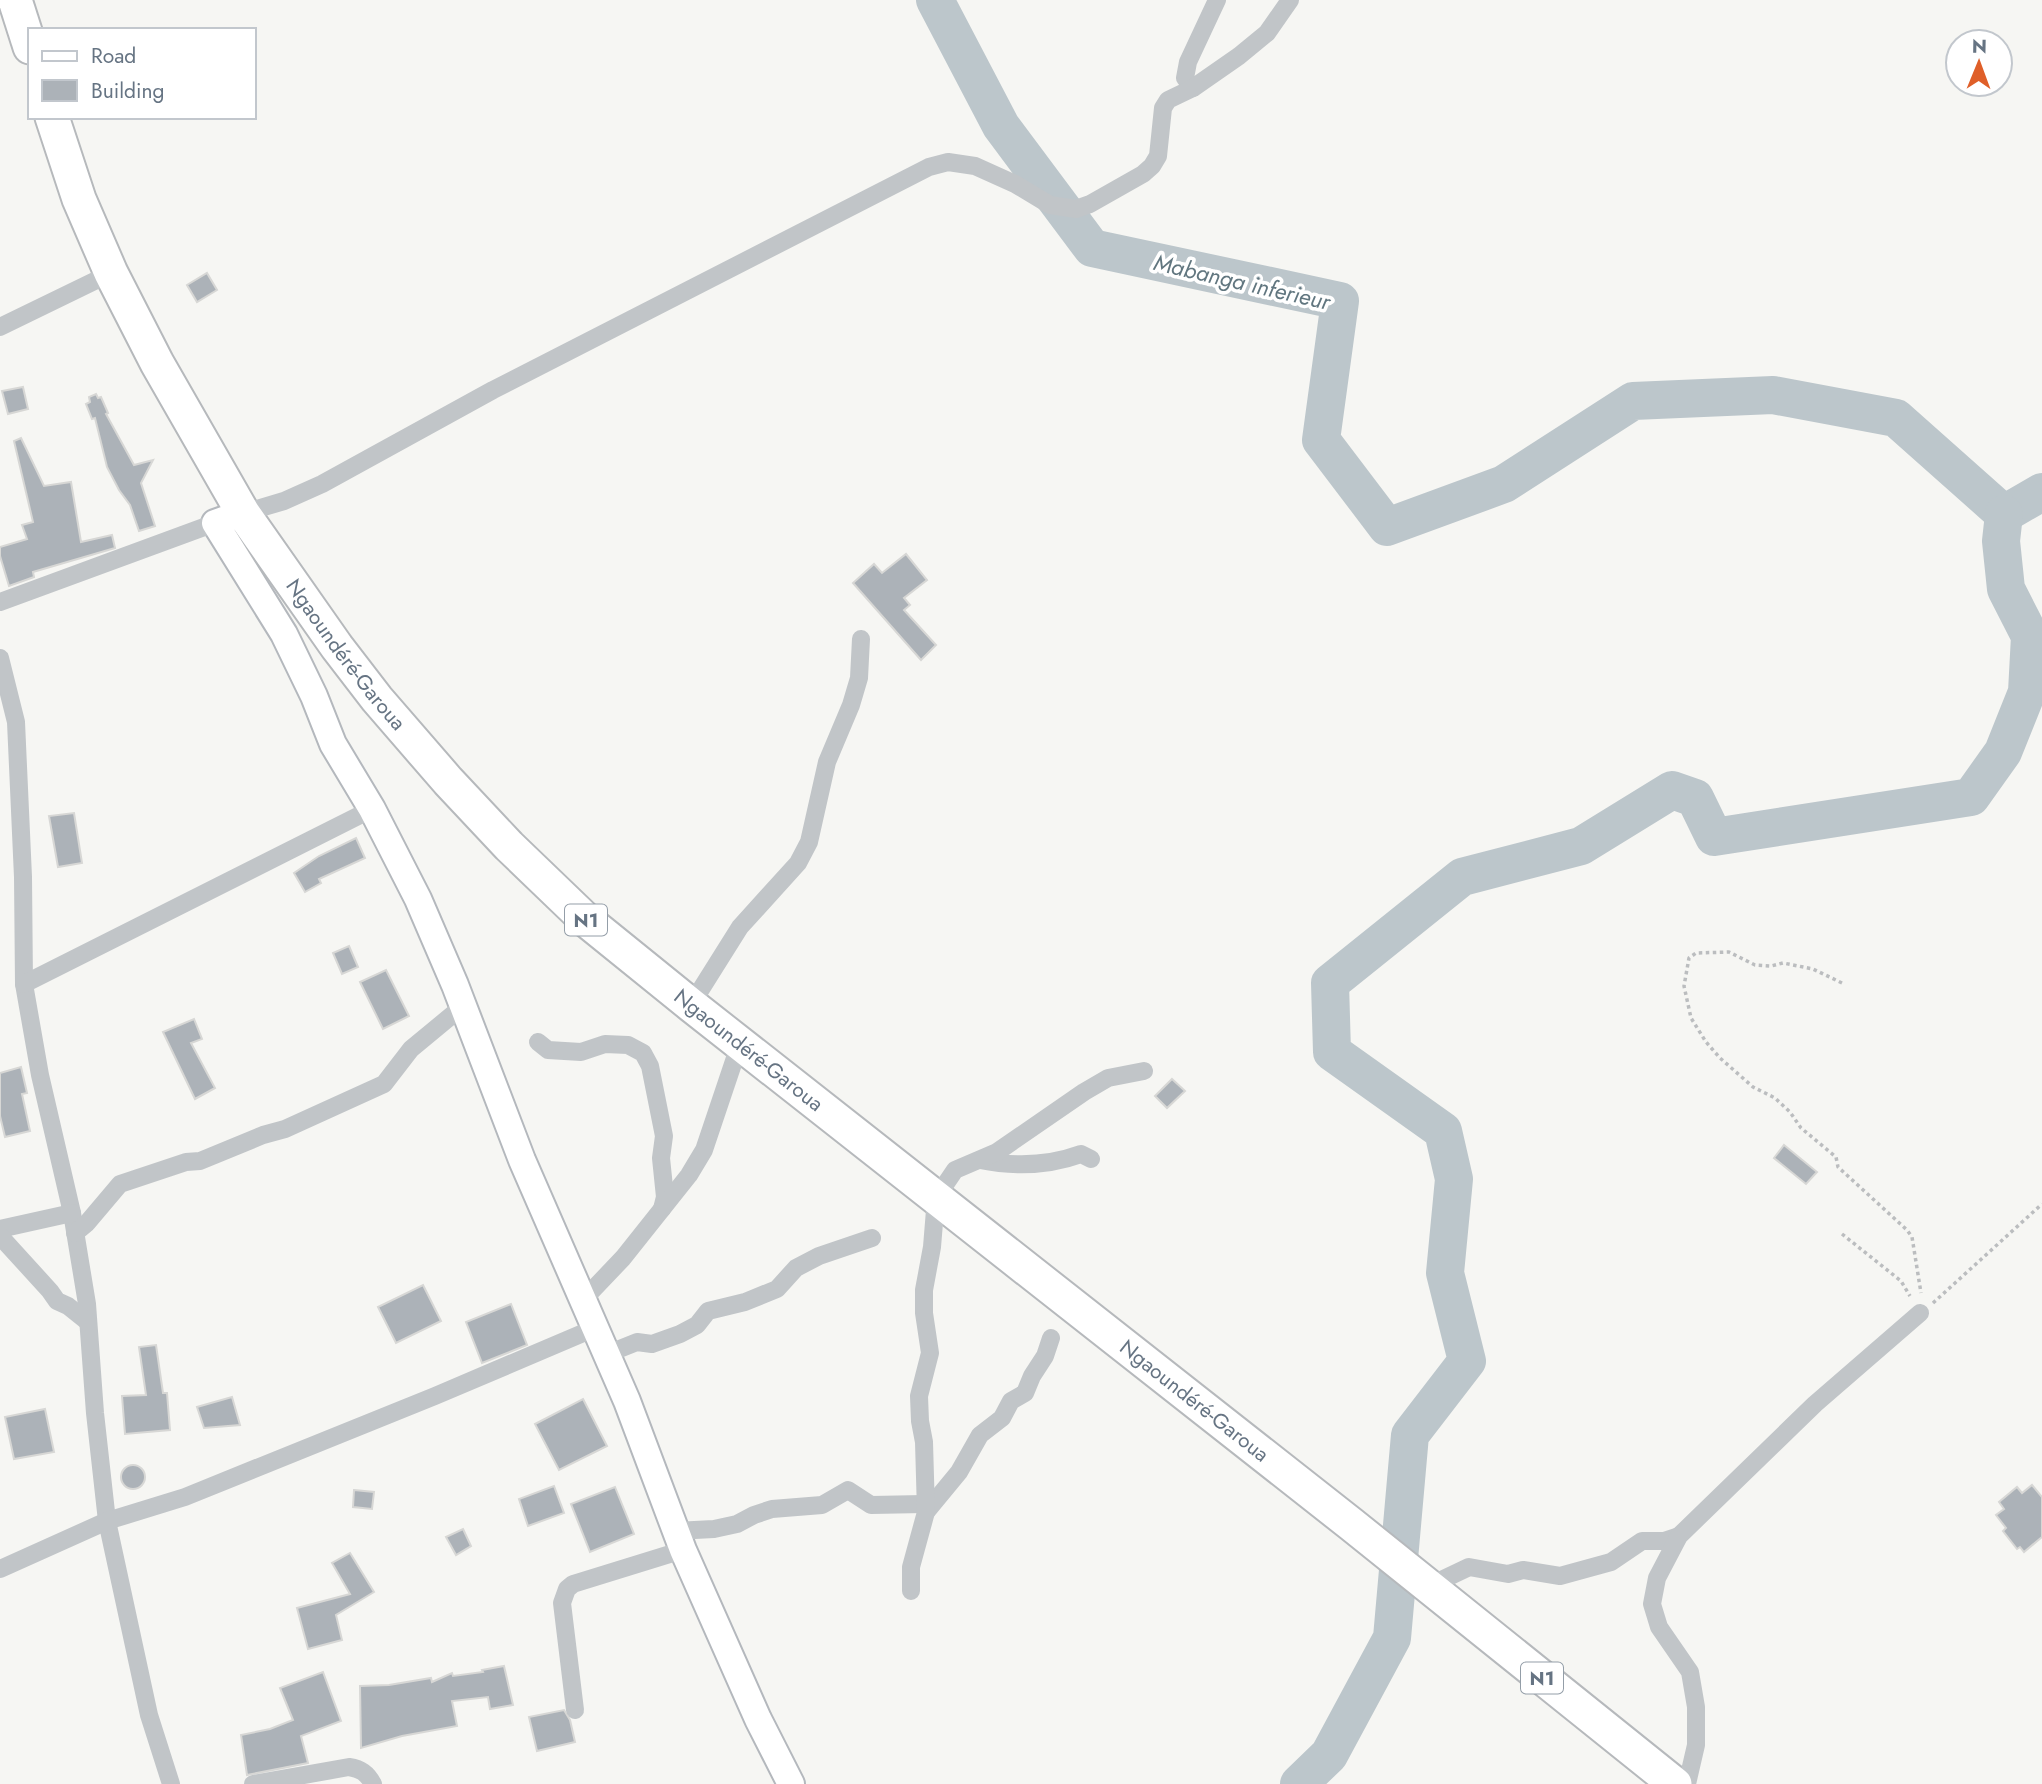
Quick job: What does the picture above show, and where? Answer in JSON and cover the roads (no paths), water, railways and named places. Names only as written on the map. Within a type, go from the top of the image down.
[{"type":"highway","points":[[15,0],[28,41]]},
{"type":"highway","name":"Ngaoundéré-Garoua","points":[[53,119],[79,199],[111,273],[182,408],[229,518],[377,699],[448,781],[545,883],[586,920],[691,1005],[1351,1524],[1675,1784]]},
{"type":"street","points":[[1193,88],[1185,78],[1188,62],[1217,0]]},
{"type":"street","points":[[0,602],[229,518],[284,501],[322,484],[493,390],[929,167],[948,162],[975,166],[1015,184],[1050,205],[1076,209],[1122,186],[1152,166],[1158,156],[1163,108],[1168,100],[1193,88],[1239,56],[1267,33],[1290,0]]},
{"type":"street","points":[[0,327],[111,273]]},
{"type":"street","points":[[229,518],[314,696],[333,744],[372,809],[418,900],[523,1160],[628,1401],[679,1540],[758,1718],[791,1784]]},
{"type":"street","points":[[691,1005],[740,927],[798,863],[809,842],[827,762],[851,705],[859,678],[861,639]]},
{"type":"street","points":[[0,658],[16,723],[23,877],[24,984],[40,1076],[72,1213],[88,1322],[107,1521],[149,1715],[171,1784]]},
{"type":"street","points":[[24,984],[372,809]]},
{"type":"street","points":[[75,1233],[120,1184],[186,1162],[200,1161],[263,1135],[285,1129],[384,1084],[411,1049],[463,1006]]},
{"type":"street","points":[[538,1042],[548,1050],[581,1052],[605,1044],[628,1045],[643,1053],[650,1066],[664,1136],[661,1158],[666,1197],[662,1209]]},
{"type":"street","points":[[583,1300],[623,1258],[689,1175],[704,1150],[740,1043]]},
{"type":"street","points":[[911,1591],[911,1567],[925,1508],[924,1442],[919,1396],[930,1353],[924,1313],[936,1198],[955,1170],[997,1152],[1075,1097],[1108,1078],[1144,1071]]},
{"type":"street","points":[[980,1160],[999,1164],[1034,1165],[1062,1161],[1081,1154],[1091,1159]]},
{"type":"street","points":[[0,1229],[72,1213]]},
{"type":"street","points":[[0,1236],[57,1301],[88,1322]]},
{"type":"street","points":[[607,1354],[637,1342],[652,1344],[680,1334],[697,1325],[708,1311],[745,1302],[777,1289],[796,1268],[819,1256],[872,1238]]},
{"type":"street","points":[[1687,1784],[1696,1745],[1696,1707],[1690,1672],[1659,1627],[1652,1604],[1657,1578],[1679,1536],[1815,1404],[1922,1312]]},
{"type":"street","points":[[0,1569],[107,1521],[185,1497],[595,1328]]},
{"type":"street","points":[[575,1710],[562,1603],[567,1589],[679,1540],[737,1524],[772,1509],[822,1505],[848,1490],[871,1505],[925,1508],[959,1472],[980,1435],[1002,1418],[1011,1401],[1025,1393],[1045,1356],[1051,1338]]},
{"type":"street","points":[[1418,1580],[1469,1567],[1507,1574],[1523,1570],[1560,1576],[1611,1562],[1642,1541],[1664,1541],[1679,1536]]},
{"type":"street","points":[[253,1784],[349,1767],[367,1774],[373,1784]]},
{"type":"waterway","name":"Mabanga inferieur","points":[[935,0],[1001,126],[1092,248],[1340,301],[1321,440],[1387,527],[1504,484],[1633,401],[1773,395],[1896,418],[2004,514],[2042,492]]},
{"type":"waterway","points":[[1299,1784],[1329,1755],[1392,1638],[1410,1435],[1467,1361],[1445,1273],[1454,1179],[1443,1131],[1332,1052],[1330,983],[1462,877],[1581,846],[1672,790],[1695,798],[1714,837],[1971,797],[2003,752],[2027,692],[2030,636],[2006,589],[2001,541],[2004,514]]}]
